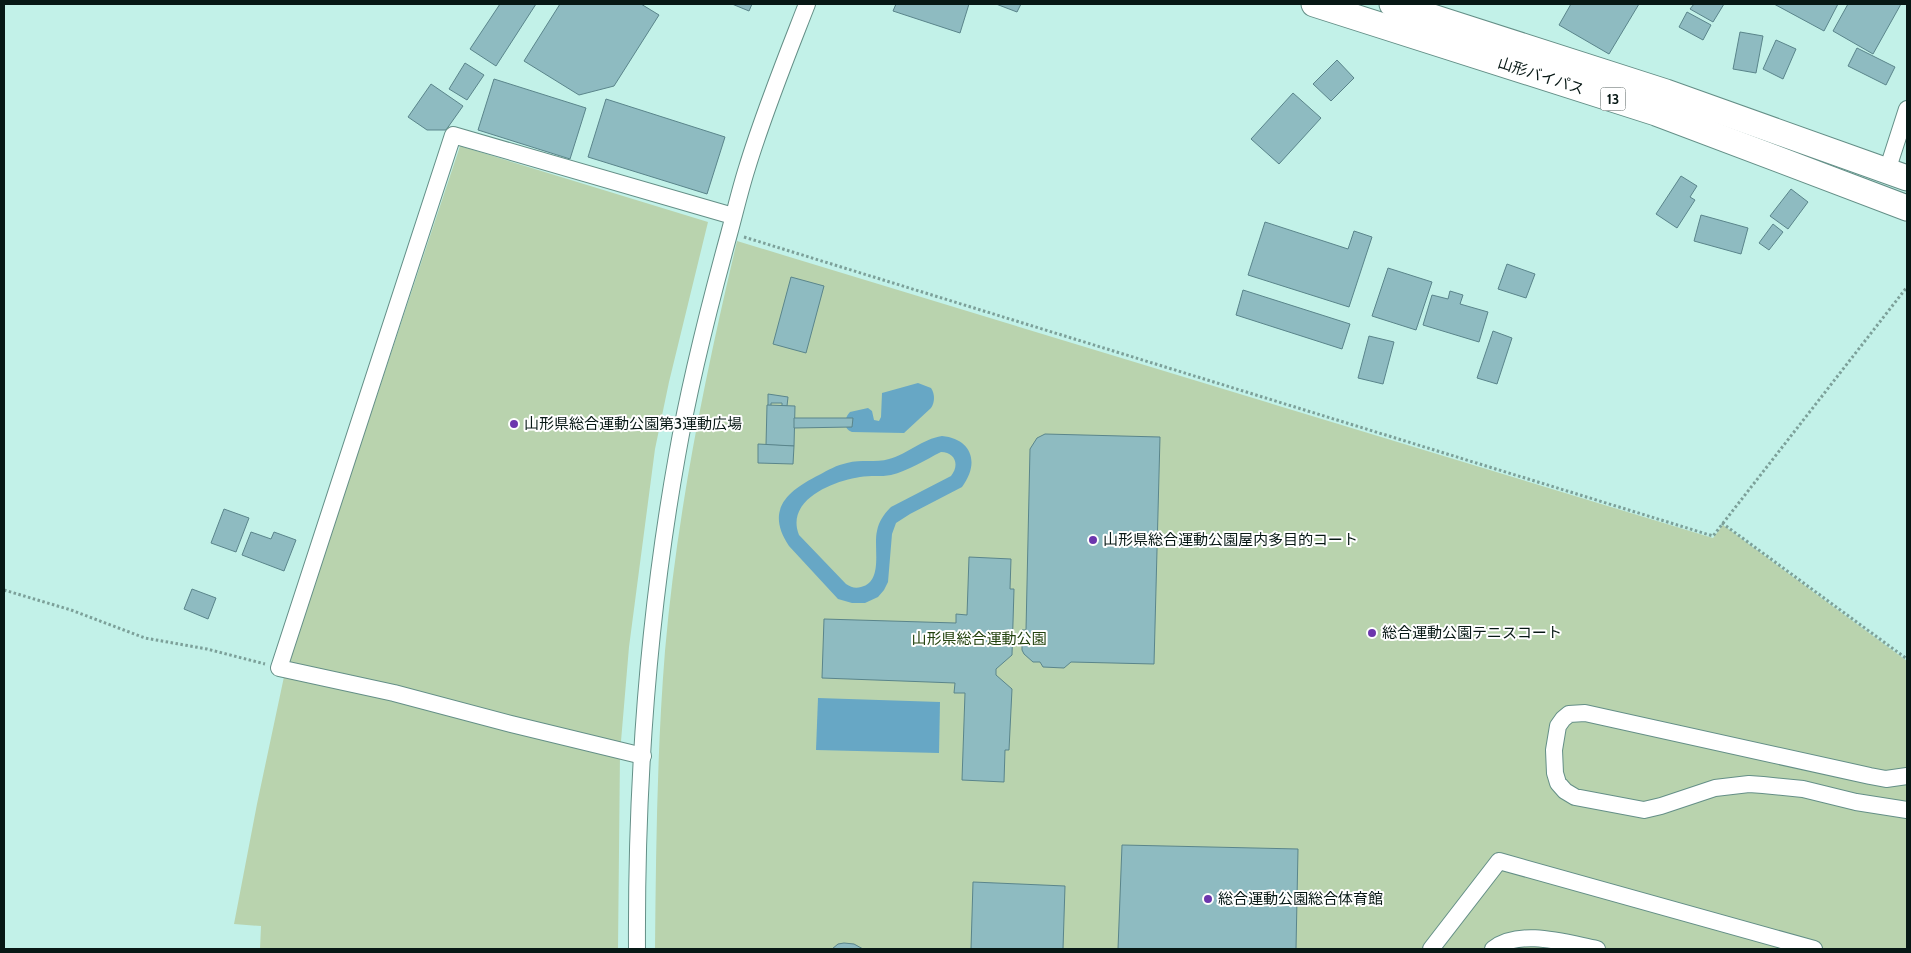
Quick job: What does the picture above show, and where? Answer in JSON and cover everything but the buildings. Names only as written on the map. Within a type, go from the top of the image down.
[{"type":"highway","name":"山形バイパス","points":[[1314,4],[1656,113],[1907,208]]},
{"type":"highway","name":"山形バイパス","points":[[1392,4],[1666,92],[1897,175]]},
{"type":"street","points":[[637,949],[638,827],[650,662],[658,584],[677,455],[709,304],[747,168],[770,98],[807,4]]},
{"type":"street","points":[[1897,175],[1907,109]]},
{"type":"street","points":[[643,756],[394,693],[279,668],[453,135],[734,216]]},
{"type":"street","points":[[1907,776],[1886,779],[1870,776],[1585,713],[1569,714],[1558,726],[1554,750],[1555,774],[1558,783],[1565,791],[1575,797],[1633,809],[1653,809],[1715,788],[1749,784],[1803,790],[1856,802],[1907,810]]},
{"type":"street","points":[[1431,949],[1499,860],[1814,949]]},
{"type":"street","points":[[1492,949],[1525,937],[1554,940],[1597,949]]},
{"type":"path","points":[[729,232],[1713,536],[1907,287]]},
{"type":"path","points":[[1722,523],[1907,659]]},
{"type":"path","points":[[4,590],[71,610],[145,638],[207,650],[279,668]]},
{"type":"green space","name":"山形県総合運動公園第3運動広場","points":[[460,146],[708,222],[669,382],[655,449],[629,647],[620,753],[618,949],[260,949],[261,926],[234,924],[285,672]]},
{"type":"green space","name":"山形県総合運動公園","points":[[737,241],[1713,538],[1723,525],[1907,661],[1907,949],[655,949],[660,725],[670,599],[685,496],[703,394]]},
{"type":"water","points":[[918,383],[931,388],[934,401],[931,408],[904,433],[852,432],[847,428],[846,420],[850,412],[868,408],[872,411],[874,420],[879,421],[881,417],[882,393]]},
{"type":"water","points":[[942,436],[952,438],[966,447],[971,461],[968,478],[962,487],[896,523],[892,534],[888,582],[878,597],[865,603],[852,603],[838,599],[789,546],[779,522],[783,503],[797,488],[836,466],[852,462],[889,459]],"holes":[[[941,452],[950,454],[955,460],[955,468],[951,476],[891,507],[882,518],[876,538],[875,571],[873,578],[868,584],[857,588],[846,584],[799,535],[796,523],[799,512],[805,502],[814,494],[849,479],[864,476],[887,476],[897,473]]]},
{"type":"water","points":[[818,698],[940,702],[939,753],[816,750]]},
{"type":"place","name":"山形県総合運動公園第3運動広場","points":[[514,424]]},
{"type":"place","name":"山形県総合運動公園屋内多目的コート","points":[[1093,540]]},
{"type":"place","name":"総合運動公園テニスコート","points":[[1372,633]]},
{"type":"place","name":"総合運動公園総合体育館","points":[[1208,899]]}]
